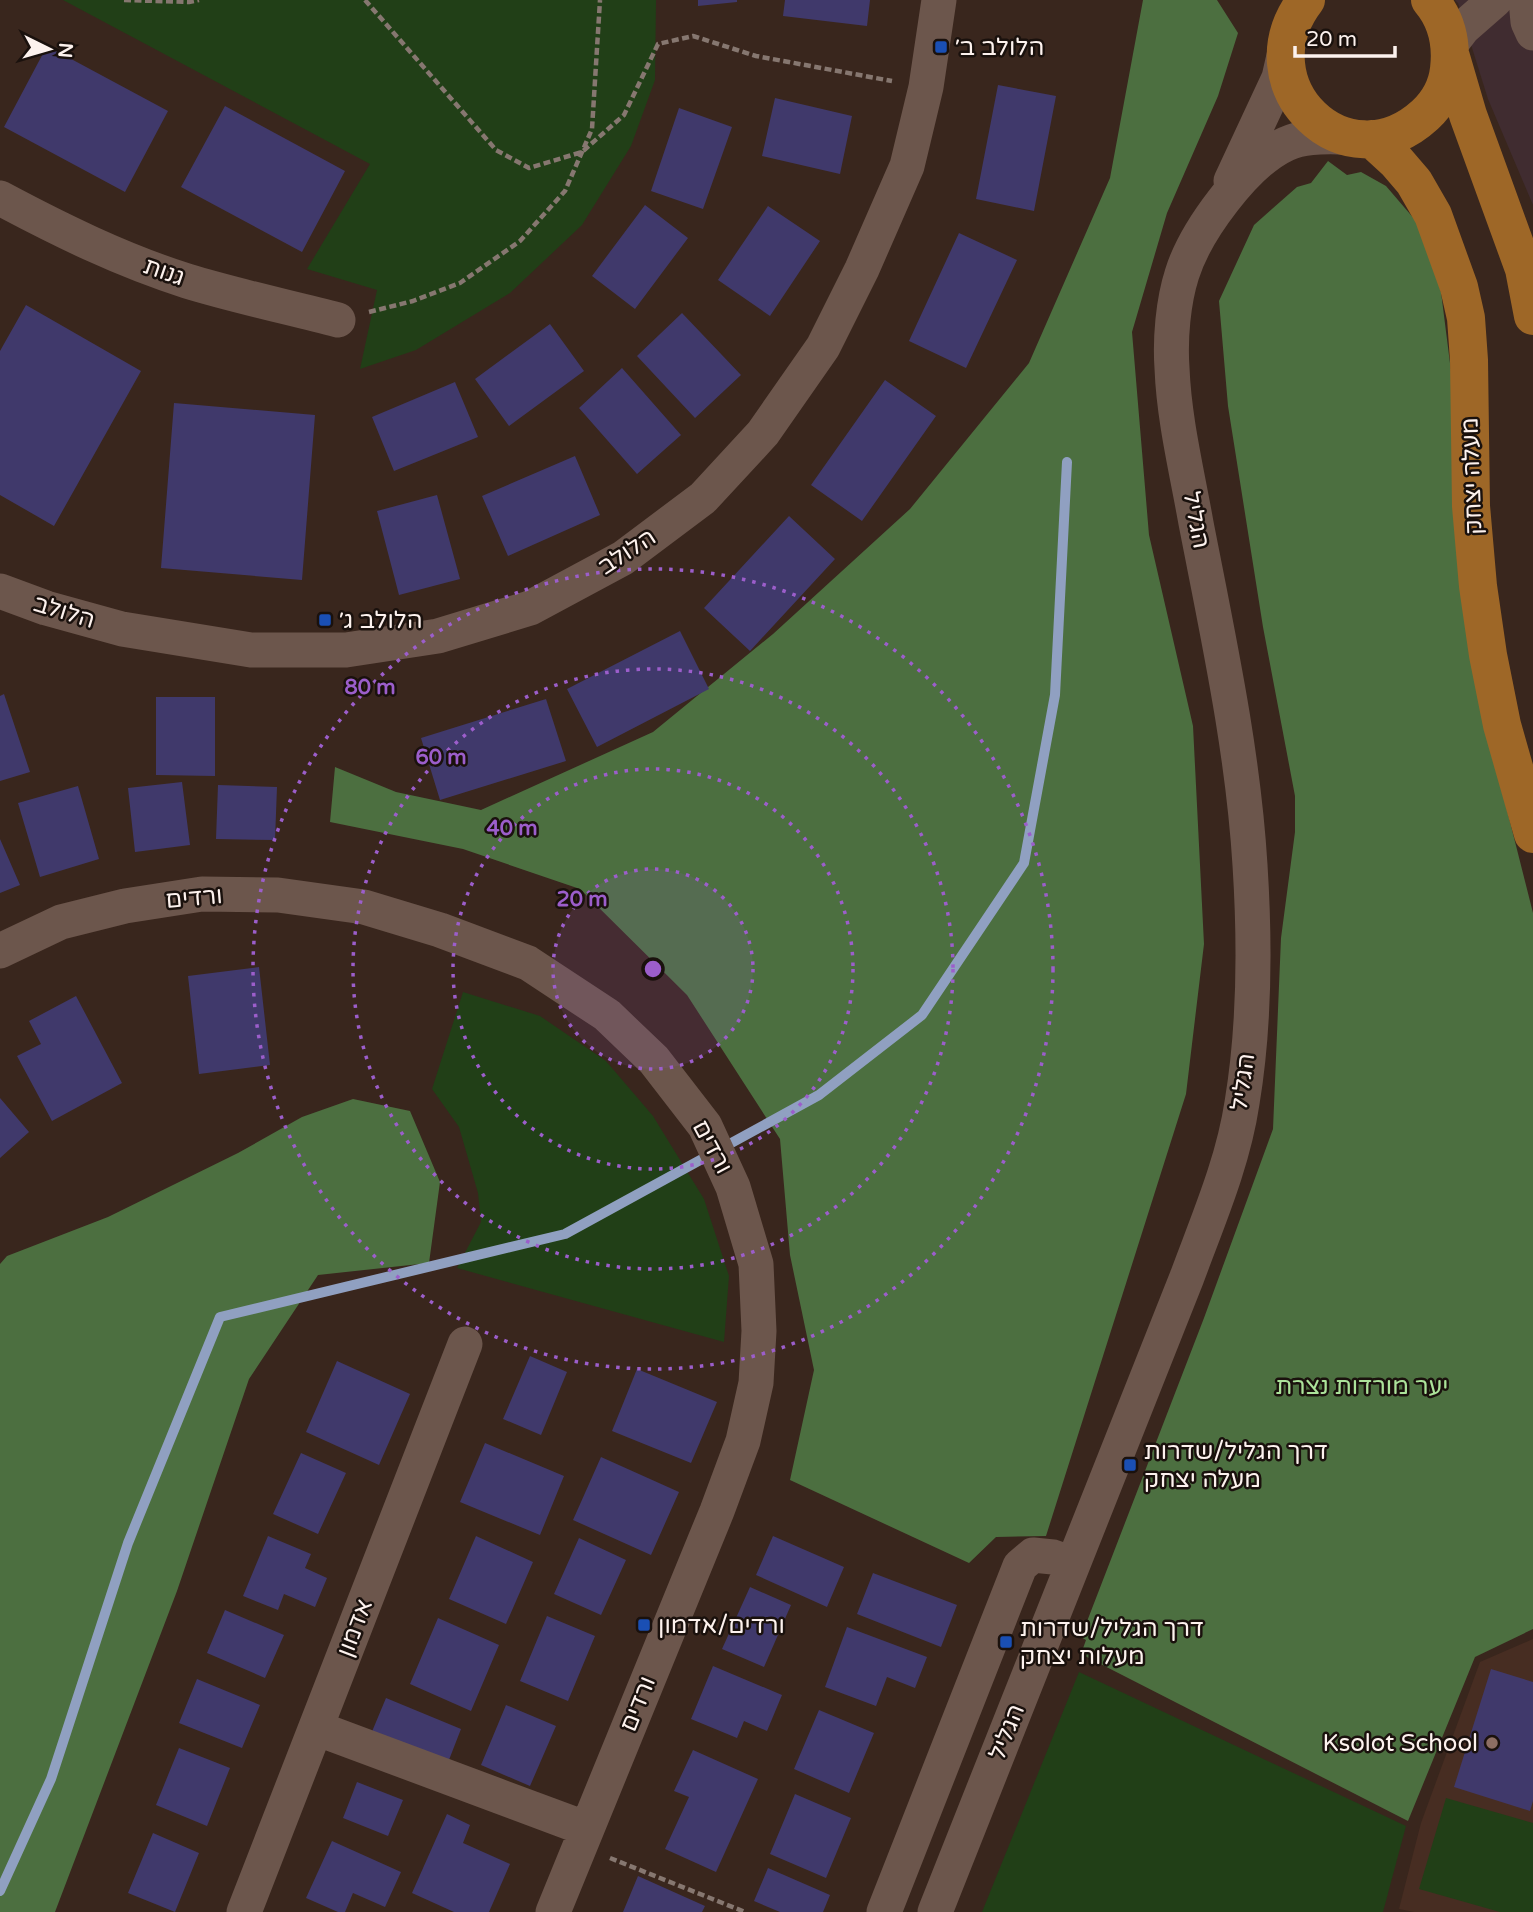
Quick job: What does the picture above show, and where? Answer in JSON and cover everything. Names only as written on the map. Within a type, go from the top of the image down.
[{"type":"main road","points":[[1285,48],[1288,0]]},
{"type":"main road","points":[[1285,48],[1295,14],[1306,0]]},
{"type":"main road","points":[[1430,0],[1443,20],[1468,115],[1524,270],[1533,316]]},
{"type":"main road","name":"מעלה יצחק","points":[[1285,48],[1288,81],[1303,108],[1322,125],[1360,138],[1396,161],[1414,182],[1433,215],[1459,287],[1466,318],[1469,360],[1471,506],[1478,586],[1502,725],[1533,834]]},
{"type":"main road","points":[[1360,138],[1389,136],[1409,128],[1430,110],[1445,86],[1450,51]]},
{"type":"street","name":"הלולב","points":[[0,591],[46,608],[135,631],[251,650],[346,650],[438,636],[530,608],[612,564],[703,498],[763,433],[823,347],[862,270],[907,166],[926,87],[939,0]]},
{"type":"street","points":[[1450,51],[1473,19],[1495,0]]},
{"type":"street","points":[[1526,0],[1528,22],[1533,33]]},
{"type":"street","name":"הגליל","points":[[1217,212],[1279,78],[1285,48]]},
{"type":"street","name":"הגליל","points":[[936,1912],[1222,1183],[1243,1092],[1254,953],[1250,864],[1242,776],[1178,425],[1171,366],[1175,311],[1182,274],[1200,236],[1238,182],[1264,158],[1287,143],[1313,137],[1360,138]]},
{"type":"street","name":"גנות","points":[[0,198],[63,232],[176,277],[338,320]]},
{"type":"street","name":"ורדים","points":[[0,951],[61,922],[125,906],[202,894],[278,895],[363,906],[440,930],[528,963],[607,1015],[654,1059],[705,1126],[733,1187],[757,1264],[759,1331],[756,1383],[743,1441],[717,1511],[553,1912]]},
{"type":"street","name":"אדמון","points":[[244,1912],[465,1344]]},
{"type":"street","points":[[884,1912],[1020,1566],[1033,1555],[1053,1557],[1073,1564]]},
{"type":"street","points":[[316,1728],[584,1838]]},
{"type":"path","points":[[124,0],[199,0]]},
{"type":"path","points":[[365,0],[496,150],[529,168],[582,152],[624,115],[658,44],[693,36],[756,56],[926,87]]},
{"type":"path","points":[[338,320],[413,301],[460,283],[520,241],[565,191],[593,129],[600,0]]},
{"type":"path","points":[[584,1838],[745,1912]]},
{"type":"shaded area","points":[[1455,0],[1533,0],[1533,205],[1488,99]]},
{"type":"shaded area","name":"Ksolot School","points":[[1533,1639],[1533,1912],[1414,1912],[1399,1909],[1421,1823],[1480,1662]]},
{"type":"green space","points":[[63,0],[656,0],[655,80],[631,146],[582,225],[510,293],[416,350],[360,369],[377,290],[307,269],[370,164]]},
{"type":"green space","points":[[1143,0],[1217,0],[1238,33],[1218,96],[1167,213],[1132,332],[1149,535],[1193,726],[1204,944],[1186,1094],[1046,1536],[996,1537],[969,1563],[790,1480],[814,1370],[790,1255],[780,1139],[687,995],[580,889],[463,849],[330,822],[335,767],[396,792],[481,810],[653,732],[773,634],[910,509],[1029,363],[1110,178]]},
{"type":"green space","name":"יער מורדות נצרת","points":[[1328,161],[1347,175],[1361,172],[1386,186],[1422,228],[1441,292],[1506,806],[1533,913],[1533,1629],[1475,1657],[1408,1821],[1081,1654],[1086,1640],[1081,1637],[1204,1318],[1273,1129],[1281,938],[1295,832],[1295,796],[1263,627],[1228,406],[1219,301],[1254,225],[1297,187],[1311,183]]},
{"type":"green space","points":[[463,992],[540,1016],[606,1061],[653,1116],[704,1199],[729,1276],[724,1342],[457,1268],[481,1222],[478,1193],[459,1127],[432,1089]]},
{"type":"green space","points":[[353,1099],[410,1111],[440,1182],[429,1263],[318,1275],[249,1379],[177,1591],[55,1912],[0,1912],[0,1264],[7,1256],[108,1217],[238,1153],[302,1117]]},
{"type":"green space","points":[[1079,1672],[1406,1826],[1383,1912],[982,1912]]},
{"type":"green space","points":[[1446,1798],[1533,1823],[1533,1912],[1500,1912],[1419,1889]]},
{"type":"building","points":[[698,0],[737,0],[737,2],[698,6]]},
{"type":"building","points":[[785,0],[870,0],[867,26],[783,16]]},
{"type":"building","points":[[47,46],[168,111],[125,192],[4,127]]},
{"type":"building","points":[[998,85],[1056,96],[1034,211],[976,199]]},
{"type":"building","points":[[775,98],[852,116],[840,174],[762,156]]},
{"type":"building","points":[[225,106],[345,171],[302,252],[181,187]]},
{"type":"building","points":[[679,108],[732,127],[703,209],[651,191]]},
{"type":"building","points":[[645,205],[688,238],[635,309],[592,276]]},
{"type":"building","points":[[768,206],[820,241],[770,316],[718,280]]},
{"type":"building","points":[[959,233],[1017,260],[966,368],[909,341]]},
{"type":"building","points":[[26,305],[141,371],[54,526],[0,495],[0,351]]},
{"type":"building","points":[[682,313],[741,375],[695,418],[637,356]]},
{"type":"building","points":[[550,324],[584,371],[509,426],[475,379]]},
{"type":"building","points":[[622,368],[681,435],[637,474],[579,408]]},
{"type":"building","points":[[885,380],[936,416],[862,521],[811,485]]},
{"type":"building","points":[[455,382],[478,437],[394,471],[372,417]]},
{"type":"building","points":[[174,403],[315,415],[302,580],[161,568]]},
{"type":"building","points":[[575,456],[600,515],[508,556],[482,496]]},
{"type":"building","points":[[437,495],[460,579],[399,595],[377,511]]},
{"type":"building","points":[[789,516],[835,559],[750,651],[704,608]]},
{"type":"building","points":[[680,631],[709,689],[597,747],[567,689]]},
{"type":"building","points":[[4,694],[30,772],[0,781],[0,696]]},
{"type":"building","points":[[156,697],[215,697],[215,776],[156,775]]},
{"type":"building","points":[[546,699],[566,761],[440,800],[421,738]]},
{"type":"building","points":[[182,782],[190,845],[135,852],[128,788]]},
{"type":"building","points":[[218,785],[277,787],[275,840],[216,839]]},
{"type":"building","points":[[78,786],[99,859],[40,877],[18,803]]},
{"type":"building","points":[[0,839],[20,885],[0,893]]},
{"type":"building","points":[[259,967],[270,1065],[199,1074],[188,976]]},
{"type":"building","points":[[76,996],[122,1083],[52,1121],[17,1056],[41,1044],[29,1021]]},
{"type":"building","points":[[0,1098],[29,1132],[0,1158]]},
{"type":"building","points":[[530,1356],[567,1372],[541,1435],[503,1419]]},
{"type":"building","points":[[337,1361],[410,1394],[379,1465],[306,1432]]},
{"type":"building","points":[[637,1369],[717,1402],[691,1463],[612,1431]]},
{"type":"building","points":[[485,1443],[564,1476],[540,1535],[460,1502]]},
{"type":"building","points":[[301,1453],[346,1473],[318,1534],[273,1514]]},
{"type":"building","points":[[601,1457],[679,1492],[651,1555],[573,1520]]},
{"type":"building","points":[[268,1536],[311,1554],[305,1568],[327,1578],[315,1607],[284,1594],[278,1610],[243,1596]]},
{"type":"building","points":[[476,1536],[533,1562],[506,1624],[449,1599]]},
{"type":"building","points":[[773,1536],[844,1567],[827,1607],[756,1575]]},
{"type":"building","points":[[579,1538],[626,1560],[601,1615],[554,1594]]},
{"type":"building","points":[[873,1573],[957,1605],[941,1647],[857,1614]]},
{"type":"building","points":[[750,1587],[791,1605],[764,1667],[722,1649]]},
{"type":"building","points":[[225,1610],[284,1635],[265,1678],[207,1653]]},
{"type":"building","points":[[547,1616],[595,1636],[568,1701],[520,1681]]},
{"type":"building","points":[[438,1618],[499,1645],[471,1711],[410,1684]]},
{"type":"building","points":[[847,1627],[927,1657],[915,1688],[887,1677],[876,1706],[825,1687]]},
{"type":"building","points":[[713,1666],[782,1695],[767,1731],[744,1721],[737,1738],[691,1719]]},
{"type":"building","points":[[1491,1669],[1533,1682],[1533,1801],[1530,1811],[1454,1787]]},
{"type":"building","points":[[197,1679],[260,1705],[242,1748],[179,1723]]},
{"type":"building","points":[[386,1698],[461,1729],[447,1765],[371,1734]]},
{"type":"building","points":[[506,1705],[556,1726],[530,1786],[481,1765]]},
{"type":"building","points":[[819,1710],[874,1733],[849,1793],[794,1769]]},
{"type":"building","points":[[179,1748],[230,1768],[207,1826],[156,1805]]},
{"type":"building","points":[[693,1750],[758,1779],[716,1872],[665,1849],[689,1797],[674,1791]]},
{"type":"building","points":[[357,1782],[403,1800],[388,1836],[343,1818]]},
{"type":"building","points":[[795,1794],[851,1818],[826,1878],[770,1854]]},
{"type":"building","points":[[447,1814],[470,1825],[463,1843],[510,1864],[489,1912],[454,1912],[412,1893]]},
{"type":"building","points":[[153,1833],[199,1853],[175,1912],[128,1893]]},
{"type":"building","points":[[332,1841],[401,1872],[385,1907],[353,1893],[345,1912],[338,1912],[306,1898]]},
{"type":"building","points":[[768,1868],[830,1895],[823,1912],[780,1912],[754,1901]]},
{"type":"building","points":[[638,1876],[705,1906],[702,1912],[623,1912]]},
{"type":"waterway","points":[[0,1891],[51,1779],[128,1543],[220,1317],[565,1234],[819,1095],[922,1015],[1024,863],[1055,695],[1067,462]]},
{"type":"place","name":"הלולב ב׳","points":[[941,47]]},
{"type":"place","name":"הלולב ג׳","points":[[325,620]]},
{"type":"place","name":"דרך הגליל/שדרות מעלה יצחק","points":[[1130,1465]]},
{"type":"place","name":"ורדים/אדמון","points":[[644,1625]]},
{"type":"place","name":"דרך הגליל/שדרות מעלות יצחק","points":[[1006,1642]]},
{"type":"place","name":"Ksolot School","points":[[1492,1743]]}]
